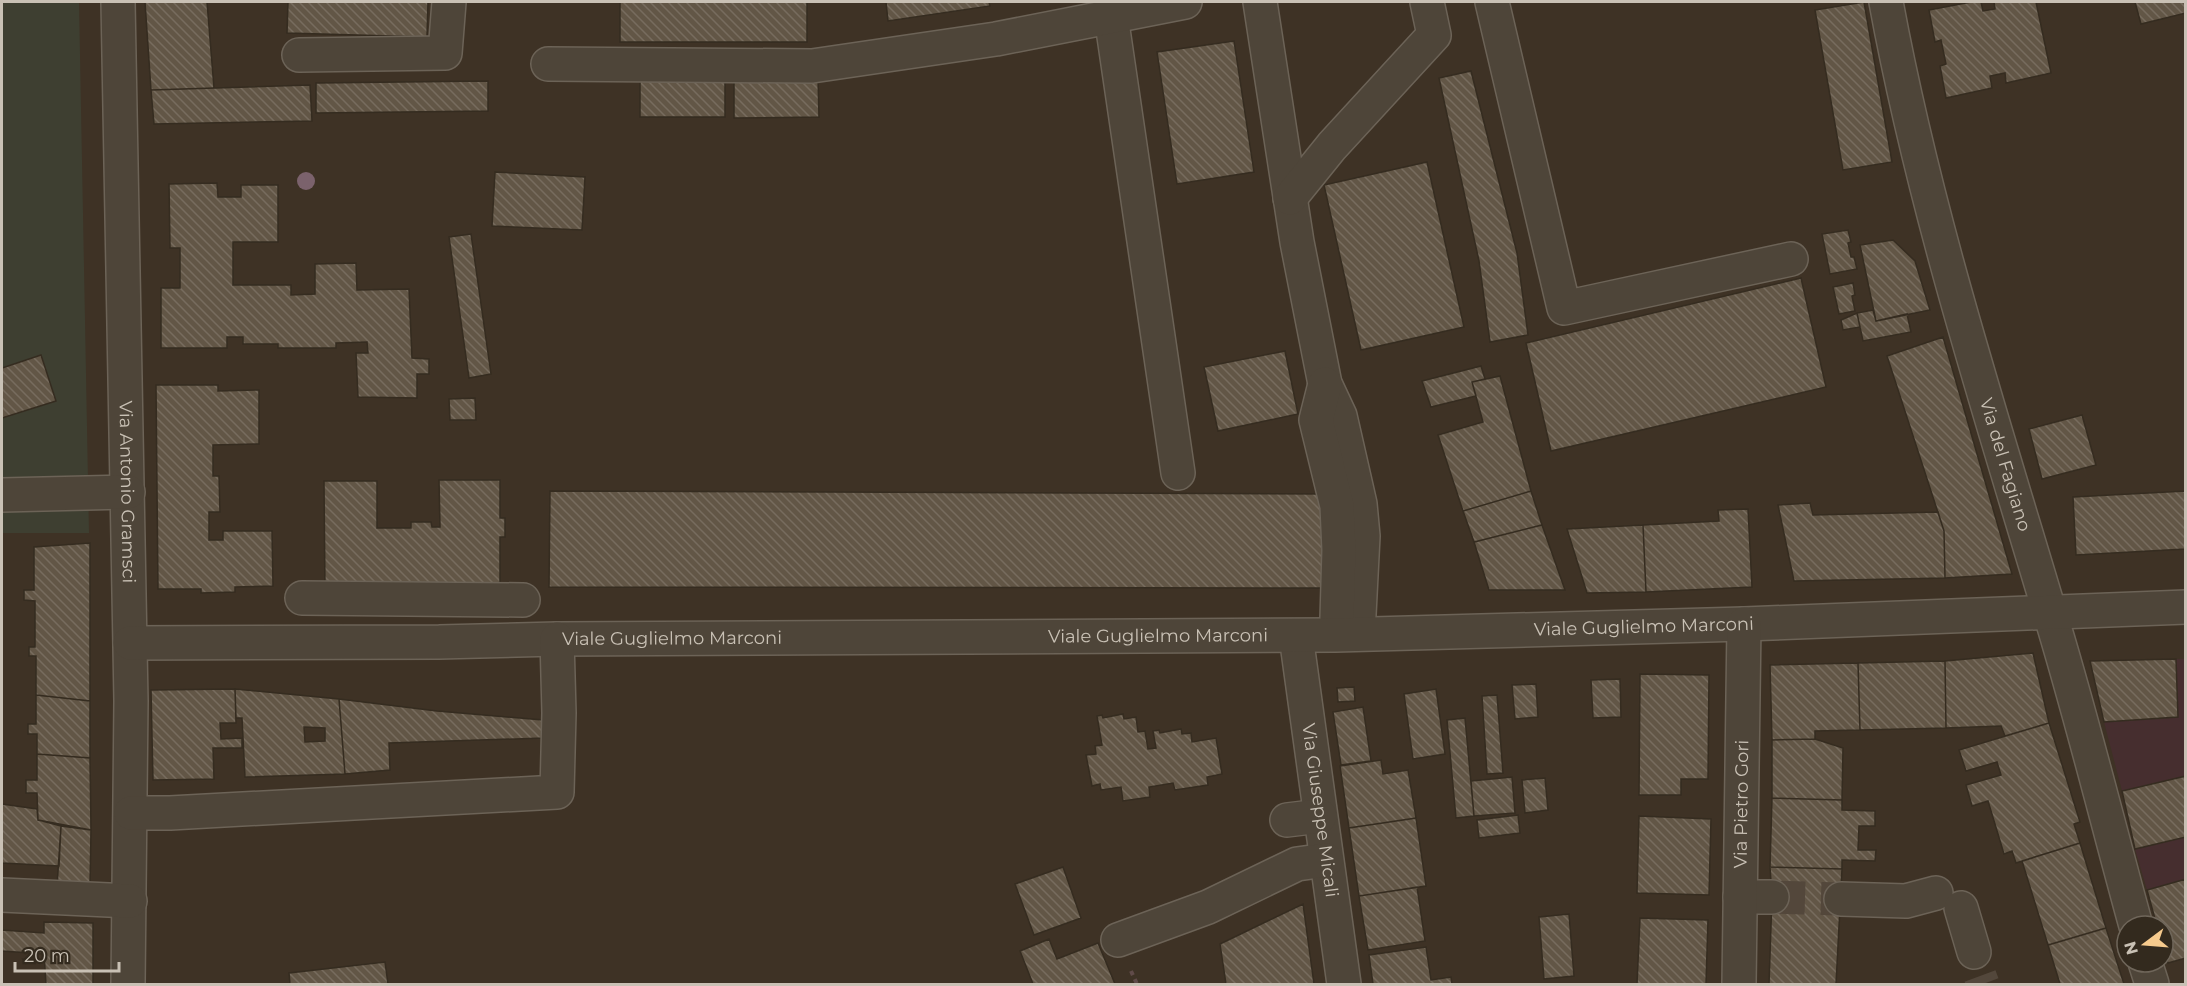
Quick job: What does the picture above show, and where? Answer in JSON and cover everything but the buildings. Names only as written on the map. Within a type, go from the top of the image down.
[{"type":"street","name":"Via Antonio Gramsci","points":[[118,2],[130,643],[129,984]]},
{"type":"street","points":[[299,55],[445,53],[449,2]]},
{"type":"street","points":[[548,64],[812,66],[996,39],[1185,2]]},
{"type":"street","points":[[1260,2],[1297,242],[1325,384],[1316,420],[1337,506],[1347,635]]},
{"type":"street","points":[[1290,198],[1332,146],[1434,35],[1427,2]]},
{"type":"street","points":[[1492,2],[1564,308],[1791,259]]},
{"type":"street","name":"Via del Fagiano","points":[[1886,2],[1899,76],[1942,246],[2050,612],[2133,914]]},
{"type":"street","points":[[1111,16],[1178,473]]},
{"type":"street","points":[[2,495],[128,492]]},
{"type":"street","points":[[131,813],[170,813],[557,792],[559,713],[543,639],[522,593],[302,593],[302,643]]},
{"type":"street","name":"Viale Guglielmo Marconi","points":[[130,643],[1296,636],[1744,624],[2186,607]]},
{"type":"street","name":"Via Pietro Gori","points":[[1739,984],[1744,624]]},
{"type":"street","name":"Via Giuseppe Micali","points":[[1296,636],[1320,816],[1338,877],[1344,984]]},
{"type":"street","points":[[1287,820],[1320,816]]},
{"type":"street","points":[[1118,940],[1208,907],[1297,864],[1338,877]]},
{"type":"street","points":[[2,895],[130,901]]},
{"type":"street","points":[[1740,897],[1772,897]]},
{"type":"street","points":[[1841,899],[1906,901],[1951,898],[1976,962]]},
{"type":"shaded area","points":[[2,2],[79,2],[89,533],[2,533]]},
{"type":"shaded area","points":[[2176,659],[2185,659],[2185,776],[2122,791],[2104,722],[2178,717]]},
{"type":"shaded area","points":[[2185,837],[2185,879],[2147,890],[2135,849]]},
{"type":"tunnel","points":[[1772,897],[1841,899]]},
{"type":"tunnel","points":[[1980,976],[1983,984]]}]
